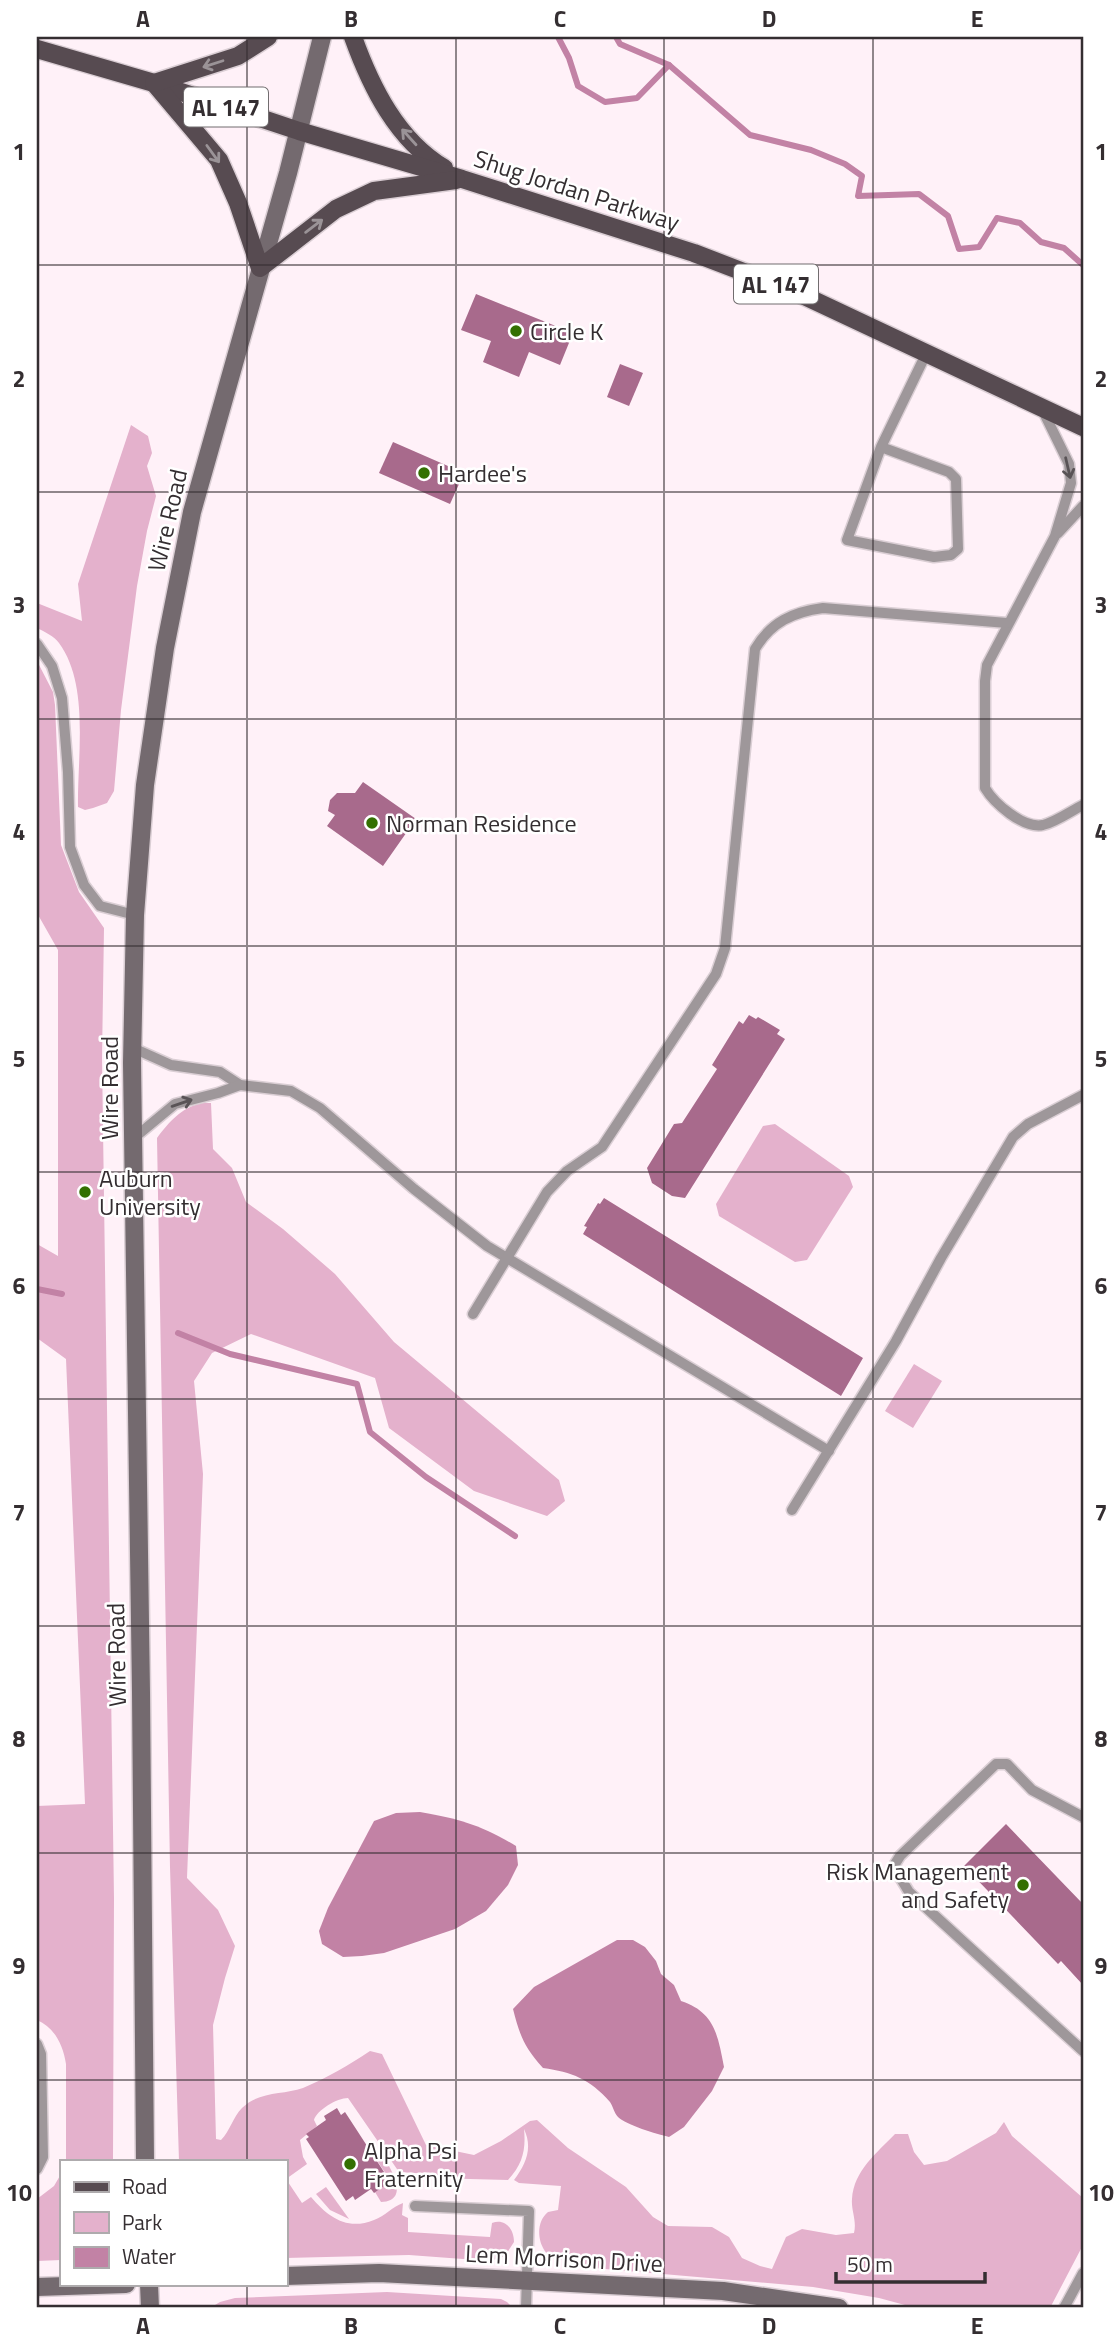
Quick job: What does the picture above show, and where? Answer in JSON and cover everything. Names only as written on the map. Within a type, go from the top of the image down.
[{"type":"main road","points":[[268,37],[238,56],[154,83],[219,160],[238,203],[260,268],[337,208],[373,191],[462,179]]},
{"type":"main road","points":[[353,37],[376,93],[389,114],[430,160],[462,179]]},
{"type":"main road","name":"Shug Jordan Parkway","points":[[37,49],[646,236],[733,267],[796,292],[1083,427]]},
{"type":"street","name":"Wire Road","points":[[145,2160],[133,1048],[135,915],[145,785],[170,620],[192,512],[299,131],[322,37]]},
{"type":"street","name":"Lem Morrison Drive","points":[[287,2276],[379,2273],[723,2291],[839,2308]]},
{"type":"street","points":[[37,2287],[66,2286]]},
{"type":"street","points":[[149,2286],[150,2308]]},
{"type":"lane","points":[[881,447],[949,472],[956,479],[958,549],[951,555],[934,557],[847,540],[881,447],[927,352]]},
{"type":"lane","points":[[1040,406],[1069,464],[1072,483],[1055,536],[987,665],[985,788],[993,801],[1029,825],[1044,825],[1083,805]]},
{"type":"lane","points":[[1055,536],[1083,506]]},
{"type":"lane","points":[[472,1314],[547,1192],[567,1171],[602,1147],[716,974],[725,948],[755,649],[765,632],[799,611],[823,608],[1007,624]]},
{"type":"lane","points":[[37,644],[52,666],[62,698],[70,846],[84,885],[100,906],[135,915]]},
{"type":"lane","points":[[133,1048],[171,1065],[220,1072],[240,1085],[291,1091],[320,1108],[452,1220],[487,1245],[829,1451]]},
{"type":"lane","points":[[134,1139],[175,1104],[240,1085]]},
{"type":"lane","points":[[792,1510],[896,1341],[941,1258],[1013,1137],[1028,1124],[1083,1095]]},
{"type":"lane","points":[[1083,1817],[1032,1790],[1007,1764],[996,1764],[900,1856],[895,1864],[909,1892],[1083,2051]]},
{"type":"lane","points":[[37,2044],[41,2054],[43,2157],[37,2169]]},
{"type":"lane","points":[[415,2206],[529,2211],[526,2308]]},
{"type":"lane","points":[[1064,2308],[1083,2273]]},
{"type":"green space","points":[[131,425],[148,436],[152,453],[147,466],[156,496],[137,586],[114,791],[107,803],[85,810],[78,807],[80,722],[75,679],[69,660],[59,643],[37,628],[37,603],[82,621],[78,584]]},
{"type":"green space","points":[[37,661],[53,692],[55,705],[61,845],[79,892],[104,928],[102,1058],[114,1898],[113,2160],[66,2160],[65,2057],[53,2032],[37,2020],[37,1806],[85,1804],[66,1359],[37,1338],[37,1244],[58,1256],[58,950],[37,913]]},
{"type":"green space","points":[[201,1103],[211,1103],[213,1149],[232,1168],[246,1202],[283,1229],[335,1274],[394,1342],[559,1480],[565,1501],[547,1516],[474,1491],[389,1428],[375,1378],[251,1334],[212,1353],[194,1381],[203,1474],[187,1878],[218,1910],[235,1946],[213,2025],[216,2139],[221,2140],[239,2112],[256,2099],[303,2088],[370,2051],[382,2054],[426,2145],[474,2155],[530,2121],[537,2120],[568,2148],[626,2187],[653,2217],[668,2226],[712,2227],[729,2237],[742,2258],[772,2269],[786,2237],[802,2229],[836,2235],[854,2233],[852,2199],[857,2179],[895,2134],[908,2134],[914,2152],[924,2165],[947,2161],[996,2133],[1004,2122],[1012,2136],[1083,2198],[1083,2245],[1050,2308],[916,2308],[879,2298],[813,2287],[570,2266],[565,2257],[559,2261],[547,2253],[539,2232],[540,2224],[548,2212],[558,2210],[561,2186],[519,2183],[514,2180],[527,2156],[528,2143],[524,2129],[522,2156],[508,2180],[432,2178],[432,2174],[399,2172],[348,2098],[328,2105],[316,2116],[314,2120],[317,2126],[300,2140],[307,2164],[287,2178],[287,2160],[179,2160],[170,1867],[157,1138],[176,1116]]},
{"type":"green space","points":[[775,1124],[849,1176],[853,1187],[807,1260],[795,1262],[719,1216],[716,1204],[763,1126]]},
{"type":"green space","points":[[914,1364],[942,1381],[913,1428],[885,1411]]},
{"type":"green space","points":[[379,2150],[392,2171],[397,2188],[396,2195],[391,2200],[381,2202],[375,2192],[387,2184],[382,2177],[386,2174],[372,2153]]},
{"type":"green space","points":[[60,2176],[60,2260],[37,2261],[37,2199],[54,2186]]},
{"type":"green space","points":[[287,2180],[302,2203],[311,2197],[324,2211],[347,2223],[364,2223],[378,2218],[403,2203],[402,2215],[408,2218],[408,2232],[490,2237],[492,2223],[501,2222],[508,2226],[514,2237],[514,2242],[505,2256],[490,2261],[409,2255],[287,2258]]},
{"type":"green space","points":[[326,2187],[349,2219],[330,2210],[316,2194]]},
{"type":"green space","points":[[387,2292],[501,2299],[513,2308],[210,2308],[235,2298]]},
{"type":"water","points":[[420,1812],[470,1824],[516,1846],[518,1865],[508,1885],[486,1911],[455,1929],[384,1953],[343,1957],[322,1944],[319,1931],[328,1908],[374,1821],[396,1813]]},
{"type":"water","points":[[617,1940],[633,1940],[645,1947],[656,1961],[661,1974],[674,1985],[681,2001],[708,2019],[720,2045],[724,2067],[712,2091],[684,2127],[669,2137],[622,2120],[603,2094],[580,2078],[543,2068],[524,2041],[513,2009],[534,1987]]},
{"type":"building","points":[[476,294],[573,333],[560,365],[529,352],[519,377],[483,362],[491,341],[461,330]]},
{"type":"building","points":[[620,364],[643,373],[629,406],[607,397]]},
{"type":"building","points":[[393,442],[464,473],[450,504],[379,473]]},
{"type":"building","name":"Norman Residence","points":[[363,782],[416,819],[383,866],[327,826],[335,815],[328,811],[330,800],[337,793],[355,793]]},
{"type":"building","points":[[749,1015],[756,1019],[758,1017],[780,1030],[777,1034],[785,1039],[685,1198],[672,1196],[652,1183],[647,1168],[674,1124],[682,1123],[717,1069],[712,1065],[739,1021],[743,1024]]},
{"type":"building","points":[[604,1198],[863,1358],[841,1396],[583,1234],[587,1227],[584,1226]]},
{"type":"building","name":"Risk Management and Safety","points":[[1006,1824],[1083,1904],[1083,1985],[1061,1961],[1058,1964],[964,1866]]},
{"type":"building","name":"Alpha Psi Fraternity","points":[[337,2108],[341,2115],[345,2112],[386,2175],[382,2177],[387,2184],[374,2193],[371,2189],[355,2200],[353,2196],[346,2201],[306,2139],[309,2137],[306,2134],[326,2120],[324,2116]]},
{"type":"waterway","points":[[558,37],[569,58],[578,86],[605,102],[637,98],[669,65]]},
{"type":"waterway","points":[[616,37],[620,44],[669,65],[750,135],[811,150],[845,164],[862,176],[858,196],[919,194],[948,216],[959,249],[979,247],[997,218],[1020,223],[1041,242],[1064,248],[1083,265]]},
{"type":"waterway","points":[[37,1289],[62,1294]]},
{"type":"waterway","points":[[178,1333],[230,1354],[357,1384],[370,1432],[426,1477],[515,1536]]},
{"type":"place","name":"Circle K","points":[[516,331]]},
{"type":"place","name":"Hardee's","points":[[424,473]]},
{"type":"place","name":"Norman Residence","points":[[372,823]]},
{"type":"place","name":"Auburn University","points":[[85,1192]]},
{"type":"place","name":"Risk Management and Safety","points":[[1023,1885]]},
{"type":"place","name":"Alpha Psi Fraternity","points":[[350,2164]]}]
